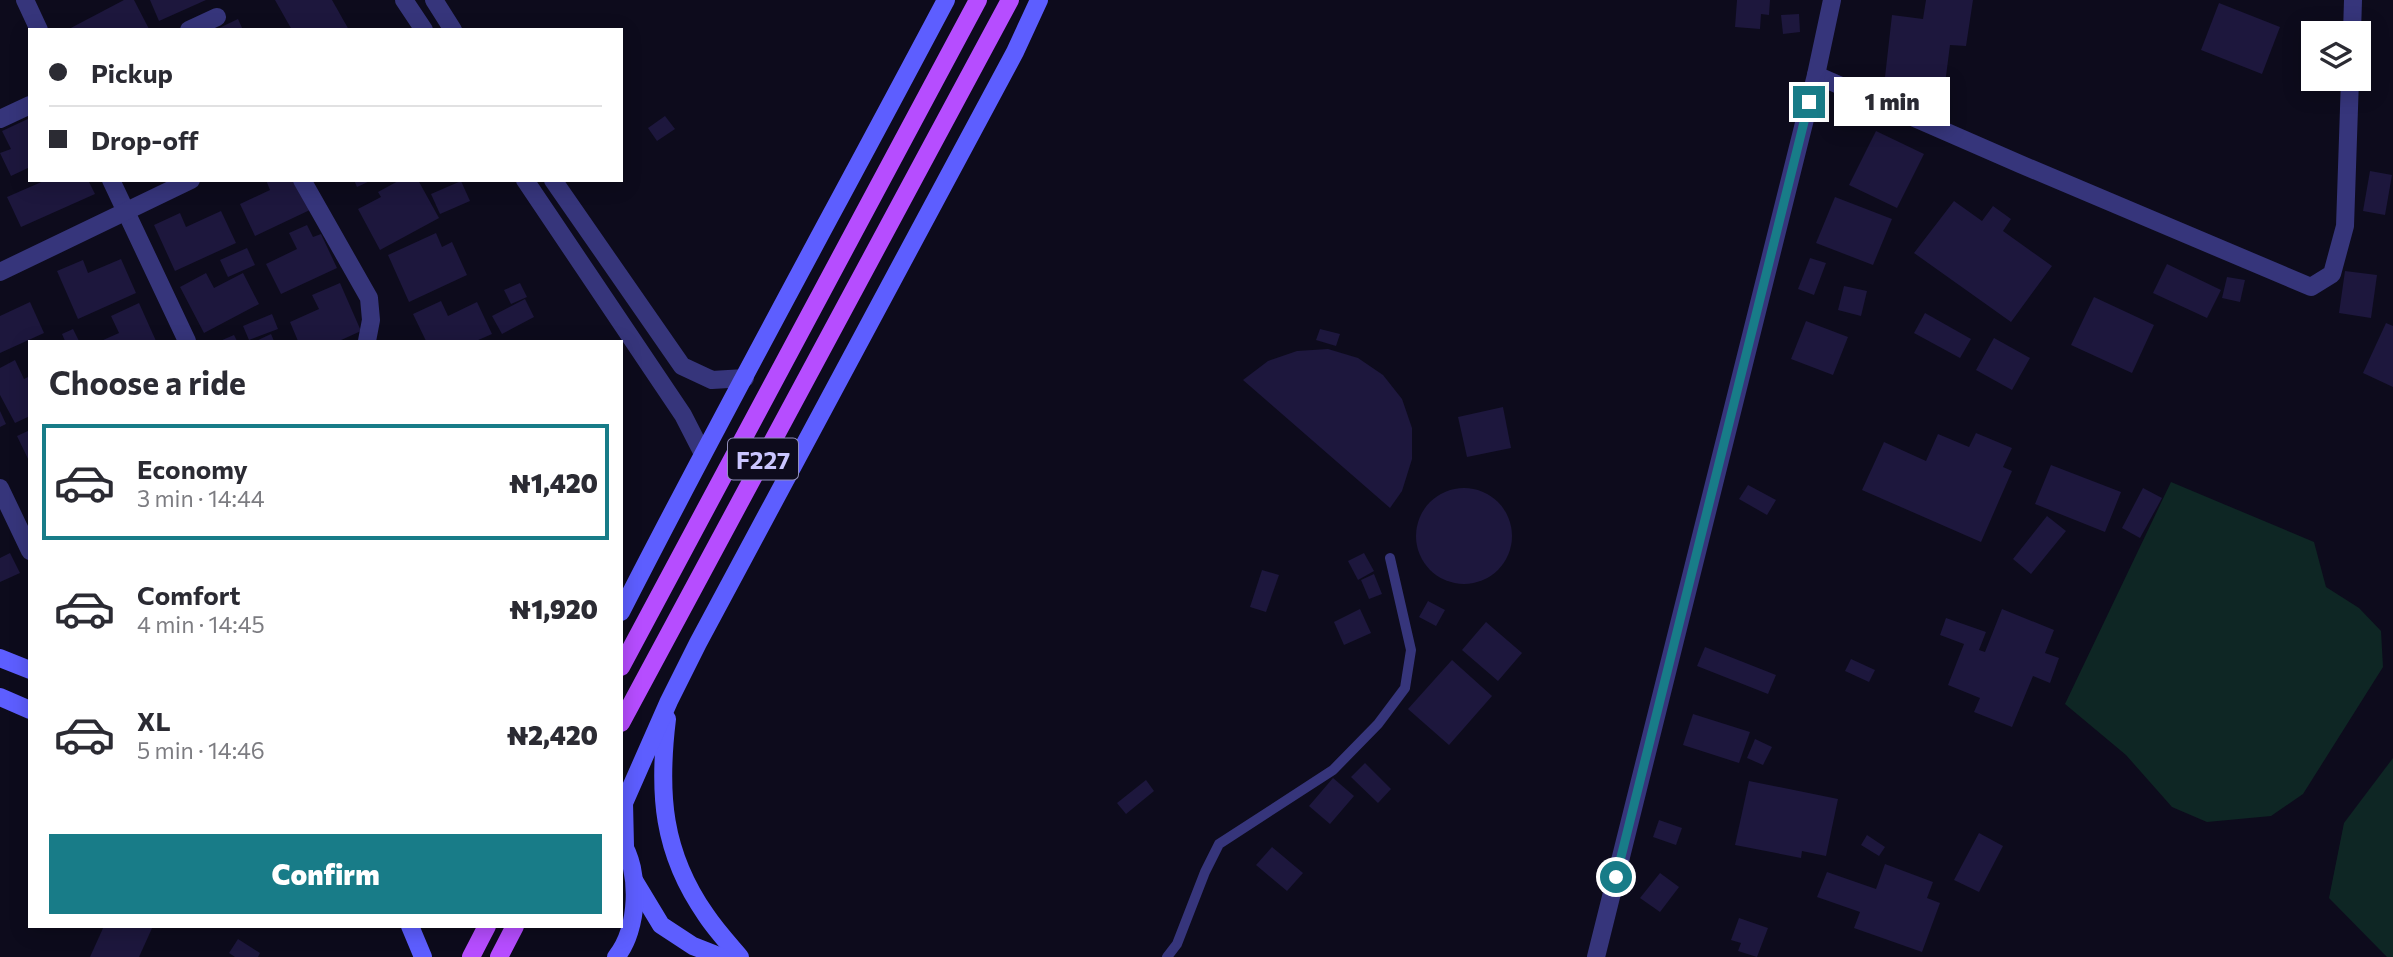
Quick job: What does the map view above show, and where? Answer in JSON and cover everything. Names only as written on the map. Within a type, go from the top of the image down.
[{"type":"main road","points":[[623,608],[702,452],[745,378],[946,0]]},
{"type":"main road","name":"F227","points":[[623,663],[978,0]]},
{"type":"main road","name":"F227","points":[[623,719],[1010,0]]},
{"type":"main road","points":[[721,957],[693,946],[661,925],[635,881],[623,844],[624,803],[698,643],[1015,52],[1039,0]]},
{"type":"main road","points":[[0,658],[28,669]]},
{"type":"main road","points":[[0,698],[28,709]]},
{"type":"main road","points":[[669,701],[662,763],[663,803],[671,839],[686,882],[706,916],[740,957]]},
{"type":"main road","points":[[616,957],[634,917],[635,881]]},
{"type":"main road","points":[[411,928],[423,957]]},
{"type":"main road","points":[[471,957],[486,928]]},
{"type":"main road","points":[[499,957],[514,928]]},
{"type":"street","points":[[25,0],[38,28]]},
{"type":"street","points":[[404,0],[423,28]]},
{"type":"street","points":[[434,0],[452,28]]},
{"type":"street","points":[[1597,957],[1816,75],[1832,0]]},
{"type":"street","points":[[2352,21],[2353,0]]},
{"type":"street","points":[[193,28],[217,17]]},
{"type":"street","points":[[1816,75],[2311,286],[2332,274],[2345,226],[2350,91]]},
{"type":"street","points":[[0,119],[28,106]]},
{"type":"street","points":[[112,182],[187,340]]},
{"type":"street","points":[[0,272],[187,182]]},
{"type":"street","points":[[303,182],[369,298],[371,320],[367,340]]},
{"type":"street","points":[[526,182],[683,415],[702,452]]},
{"type":"street","points":[[554,182],[682,366],[712,380],[745,378]]},
{"type":"street","points":[[0,488],[28,547]]},
{"type":"lane","points":[[1167,957],[1177,944],[1219,844],[1334,770],[1378,724],[1405,688],[1411,650],[1391,558]]},
{"type":"green space","points":[[2171,482],[2314,542],[2326,587],[2359,608],[2381,631],[2383,667],[2303,794],[2271,816],[2207,822],[2172,807],[2126,755],[2065,704]]},
{"type":"green space","points":[[2393,758],[2393,957],[2387,957],[2329,898],[2344,823]]},
{"type":"building","points":[[124,0],[134,0],[148,28],[71,28]]},
{"type":"building","points":[[150,0],[206,0],[159,21]]},
{"type":"building","points":[[275,0],[332,0],[348,28],[291,28]]},
{"type":"building","points":[[1737,0],[1770,0],[1769,15],[1761,14],[1760,29],[1735,27]]},
{"type":"building","points":[[1926,0],[1973,0],[1966,46],[1950,45],[1945,84],[1885,77],[1892,15],[1923,19]]},
{"type":"building","points":[[2219,3],[2280,27],[2262,74],[2201,50]]},
{"type":"building","points":[[1799,14],[1800,32],[1783,34],[1781,15]]},
{"type":"building","points":[[238,19],[242,28],[219,28]]},
{"type":"building","points":[[665,116],[675,129],[657,141],[648,128]]},
{"type":"building","points":[[28,119],[28,168],[11,176],[0,153],[11,149],[2,131]]},
{"type":"building","points":[[1876,131],[1924,154],[1897,208],[1849,185]]},
{"type":"building","points":[[2370,171],[2392,175],[2385,215],[2363,211]]},
{"type":"building","points":[[41,182],[89,182],[95,194],[21,227],[7,197]]},
{"type":"building","points":[[267,182],[300,182],[312,209],[255,236],[240,204],[270,190]]},
{"type":"building","points":[[355,182],[368,182],[357,187]]},
{"type":"building","points":[[396,182],[419,182],[439,218],[380,250],[358,209],[381,197],[378,192]]},
{"type":"building","points":[[461,182],[470,201],[440,214],[431,194]]},
{"type":"building","points":[[1835,197],[1892,219],[1873,265],[1816,243]]},
{"type":"building","points":[[1954,201],[1982,221],[1993,206],[2011,219],[2003,231],[2052,266],[2011,322],[1914,253]]},
{"type":"building","points":[[221,211],[236,243],[175,271],[154,225],[180,213],[186,227]]},
{"type":"building","points":[[307,225],[313,237],[321,234],[337,268],[281,294],[266,264],[297,249],[289,233]]},
{"type":"building","points":[[436,233],[442,247],[452,242],[467,275],[409,302],[388,255]]},
{"type":"building","points":[[247,248],[255,265],[228,277],[220,260]]},
{"type":"building","points":[[1810,258],[1826,263],[1814,295],[1798,289]]},
{"type":"building","points":[[121,259],[136,293],[78,319],[57,271],[83,260],[88,273]]},
{"type":"building","points":[[2167,264],[2221,290],[2207,318],[2153,293]]},
{"type":"building","points":[[2345,271],[2377,275],[2371,318],[2339,313]]},
{"type":"building","points":[[206,273],[214,288],[243,273],[259,304],[204,333],[180,287]]},
{"type":"building","points":[[2227,277],[2245,280],[2240,302],[2222,298]]},
{"type":"building","points":[[340,283],[361,331],[341,340],[298,340],[290,322],[319,309],[312,295]]},
{"type":"building","points":[[520,283],[527,297],[511,304],[504,290]]},
{"type":"building","points":[[1844,286],[1867,291],[1861,316],[1838,310]]},
{"type":"building","points":[[2094,297],[2154,325],[2132,373],[2071,345]]},
{"type":"building","points":[[525,299],[534,317],[502,334],[492,316]]},
{"type":"building","points":[[441,301],[448,316],[477,302],[492,334],[478,340],[426,340],[413,314]]},
{"type":"building","points":[[30,302],[44,333],[0,353],[0,316]]},
{"type":"building","points":[[139,303],[156,340],[103,340],[119,333],[111,316]]},
{"type":"building","points":[[1925,313],[1971,339],[1960,358],[1914,333]]},
{"type":"building","points":[[272,314],[278,329],[249,340],[243,326]]},
{"type":"building","points":[[1806,321],[1848,337],[1833,375],[1791,359]]},
{"type":"building","points":[[2386,323],[2393,326],[2393,387],[2363,373]]},
{"type":"building","points":[[73,329],[78,340],[65,340],[62,334]]},
{"type":"building","points":[[1320,329],[1340,334],[1336,346],[1316,340]]},
{"type":"building","points":[[271,334],[274,340],[258,340]]},
{"type":"building","points":[[234,335],[236,340],[222,340]]},
{"type":"building","points":[[1994,338],[2030,358],[2012,390],[1976,370]]},
{"type":"building","points":[[1328,349],[1358,358],[1383,375],[1402,399],[1412,428],[1412,459],[1402,491],[1390,508],[1243,380],[1268,361],[1297,351]]},
{"type":"building","points":[[15,360],[24,379],[28,377],[28,417],[15,423],[0,395],[0,368]]},
{"type":"building","points":[[1503,407],[1511,448],[1467,457],[1458,417]]},
{"type":"building","points":[[0,411],[6,424],[0,427]]},
{"type":"building","points":[[28,431],[28,459],[17,436]]},
{"type":"building","points":[[1976,433],[2012,448],[2003,467],[2012,471],[1981,542],[1862,490],[1884,442],[1926,461],[1938,434],[1969,447]]},
{"type":"building","points":[[2051,465],[2121,492],[2105,532],[2035,504]]},
{"type":"building","points":[[1748,485],[1776,500],[1767,515],[1739,499]]},
{"type":"building","points":[[1464,488],[1482,491],[1498,502],[1509,518],[1512,536],[1509,554],[1498,570],[1482,581],[1464,584],[1446,581],[1430,570],[1419,554],[1416,536],[1419,518],[1430,502],[1446,491]]},
{"type":"building","points":[[2143,488],[2162,498],[2140,538],[2122,528]]},
{"type":"building","points":[[2047,516],[2066,531],[2031,574],[2013,559]]},
{"type":"building","points":[[10,553],[20,573],[0,582],[0,558]]},
{"type":"building","points":[[1364,553],[1374,571],[1358,580],[1348,561]]},
{"type":"building","points":[[1262,570],[1279,575],[1266,612],[1250,607]]},
{"type":"building","points":[[1374,574],[1382,594],[1369,599],[1361,580]]},
{"type":"building","points":[[1428,601],[1445,610],[1436,626],[1419,617]]},
{"type":"building","points":[[1360,609],[1371,633],[1344,645],[1334,622]]},
{"type":"building","points":[[2002,609],[2054,630],[2045,653],[2059,658],[2050,683],[2033,676],[2012,727],[1974,712],[1980,698],[1948,685],[1964,644],[1940,635],[1946,618],[1986,632],[1979,650],[1985,652]]},
{"type":"building","points":[[1486,622],[1522,653],[1498,681],[1462,650]]},
{"type":"building","points":[[1705,647],[1776,675],[1768,694],[1697,666]]},
{"type":"building","points":[[1851,659],[1875,670],[1869,682],[1845,671]]},
{"type":"building","points":[[1452,660],[1492,696],[1449,745],[1408,709]]},
{"type":"building","points":[[1693,714],[1750,732],[1739,763],[1683,745]]},
{"type":"building","points":[[1755,739],[1772,747],[1763,765],[1747,758]]},
{"type":"building","points":[[1365,763],[1391,789],[1378,803],[1351,777]]},
{"type":"building","points":[[1333,778],[1354,796],[1330,824],[1309,806]]},
{"type":"building","points":[[1146,780],[1154,791],[1126,814],[1117,803]]},
{"type":"building","points":[[1749,781],[1838,799],[1826,856],[1802,851],[1801,858],[1735,845]]},
{"type":"building","points":[[1659,820],[1682,828],[1676,845],[1653,837]]},
{"type":"building","points":[[1979,833],[2003,846],[1979,892],[1954,880]]},
{"type":"building","points":[[1867,835],[1885,847],[1879,856],[1861,845]]},
{"type":"building","points":[[1272,847],[1303,873],[1287,891],[1256,865]]},
{"type":"building","points":[[1885,864],[1933,882],[1927,898],[1940,903],[1922,952],[1854,928],[1860,912],[1817,897],[1827,872],[1876,889]]},
{"type":"building","points":[[1660,873],[1679,887],[1660,912],[1640,898]]},
{"type":"building","points":[[1739,918],[1768,928],[1757,957],[1738,951],[1741,943],[1731,940]]},
{"type":"building","points":[[103,928],[152,928],[139,957],[90,957]]},
{"type":"building","points":[[238,939],[260,953],[258,957],[235,957],[229,953]]},
{"type":"route","points":[[1616,877],[1809,102]]}]
